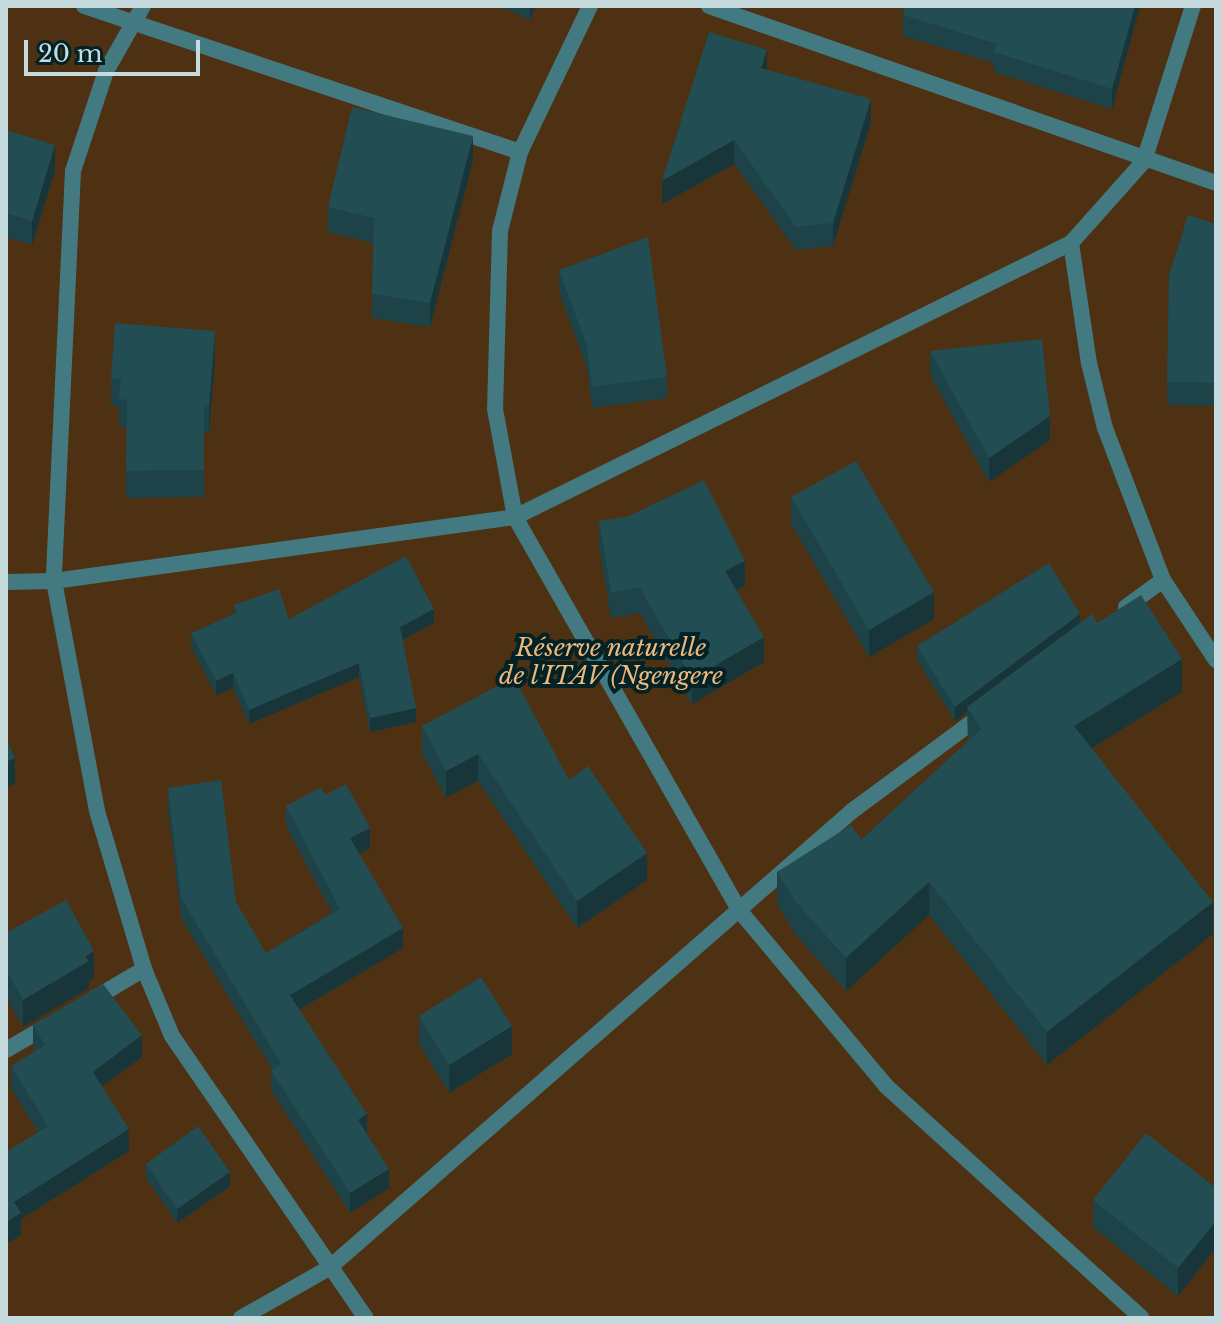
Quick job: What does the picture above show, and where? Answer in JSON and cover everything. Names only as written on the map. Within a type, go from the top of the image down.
[{"type":"street","points":[[84,6],[140,13],[520,152]]},
{"type":"street","points":[[590,6],[520,152],[500,231],[495,409],[515,517],[739,910],[886,1086],[1142,1318]]},
{"type":"street","points":[[709,6],[1144,161],[1216,183]]},
{"type":"street","points":[[6,582],[54,581],[515,517],[1071,243],[1144,161],[1193,6]]},
{"type":"street","points":[[140,13],[106,71],[73,171],[54,581],[97,811],[144,969],[172,1036],[366,1318]]},
{"type":"street","points":[[1071,243],[1089,363],[1105,428],[1163,580],[1216,660]]},
{"type":"street","points":[[1113,617],[1163,580]]},
{"type":"street","points":[[241,1318],[329,1268],[852,811],[1001,700]]},
{"type":"street","points":[[6,1050],[144,969]]},
{"type":"green space","name":"Réserve naturelle de l'ITAV (Ngengere","points":[[6,6],[1216,6],[1216,1318],[6,1318]]},
{"type":"building","points":[[905,6],[1135,6],[1112,89],[994,52],[997,44],[903,15]]},
{"type":"building","points":[[709,32],[767,50],[761,68],[871,99],[833,223],[796,227],[734,140],[662,181]]},
{"type":"building","points":[[352,107],[473,136],[430,303],[372,294],[374,218],[328,207]]},
{"type":"building","points":[[6,130],[55,145],[32,221],[6,213]]},
{"type":"building","points":[[1188,215],[1216,224],[1216,383],[1167,382],[1169,275]]},
{"type":"building","points":[[648,237],[667,377],[592,387],[587,346],[559,270]]},
{"type":"building","points":[[115,323],[215,331],[209,405],[204,405],[204,470],[126,471],[127,400],[119,399],[121,380],[111,378]]},
{"type":"building","points":[[1042,339],[1050,416],[989,458],[930,351]]},
{"type":"building","points":[[856,461],[934,592],[869,630],[791,497]]},
{"type":"building","points":[[704,480],[745,561],[725,571],[764,637],[692,679],[640,588],[611,593],[599,521],[629,516]]},
{"type":"building","points":[[406,556],[434,609],[400,627],[416,708],[370,718],[359,663],[249,710],[233,673],[216,681],[191,633],[237,613],[234,605],[279,589],[289,619]]},
{"type":"building","points":[[1049,563],[1080,614],[955,707],[917,646]]},
{"type":"building","points":[[1141,595],[1182,659],[1074,726],[1213,902],[1047,1032],[929,882],[846,958],[795,901],[777,872],[851,825],[861,840],[981,729],[967,707],[1092,614],[1097,623]]},
{"type":"building","points":[[514,677],[569,780],[588,766],[647,853],[577,901],[478,754],[446,771],[422,726]]},
{"type":"building","points":[[6,738],[15,758],[6,762]]},
{"type":"building","points":[[221,780],[236,902],[266,953],[340,909],[286,806],[321,787],[325,795],[346,784],[370,828],[350,838],[403,928],[290,995],[367,1114],[358,1120],[389,1169],[350,1193],[271,1070],[281,1064],[181,898],[168,788]]},
{"type":"building","points":[[66,900],[94,951],[85,956],[89,961],[23,1000],[6,970],[6,933]]},
{"type":"building","points":[[481,977],[512,1026],[449,1065],[419,1016]]},
{"type":"building","points":[[103,984],[142,1035],[93,1072],[129,1129],[14,1202],[21,1213],[6,1222],[6,1152],[48,1126],[11,1066],[45,1045],[33,1025]]},
{"type":"building","points":[[198,1126],[230,1172],[177,1209],[146,1164]]},
{"type":"building","points":[[1146,1133],[1216,1188],[1216,1221],[1178,1268],[1093,1200]]}]
